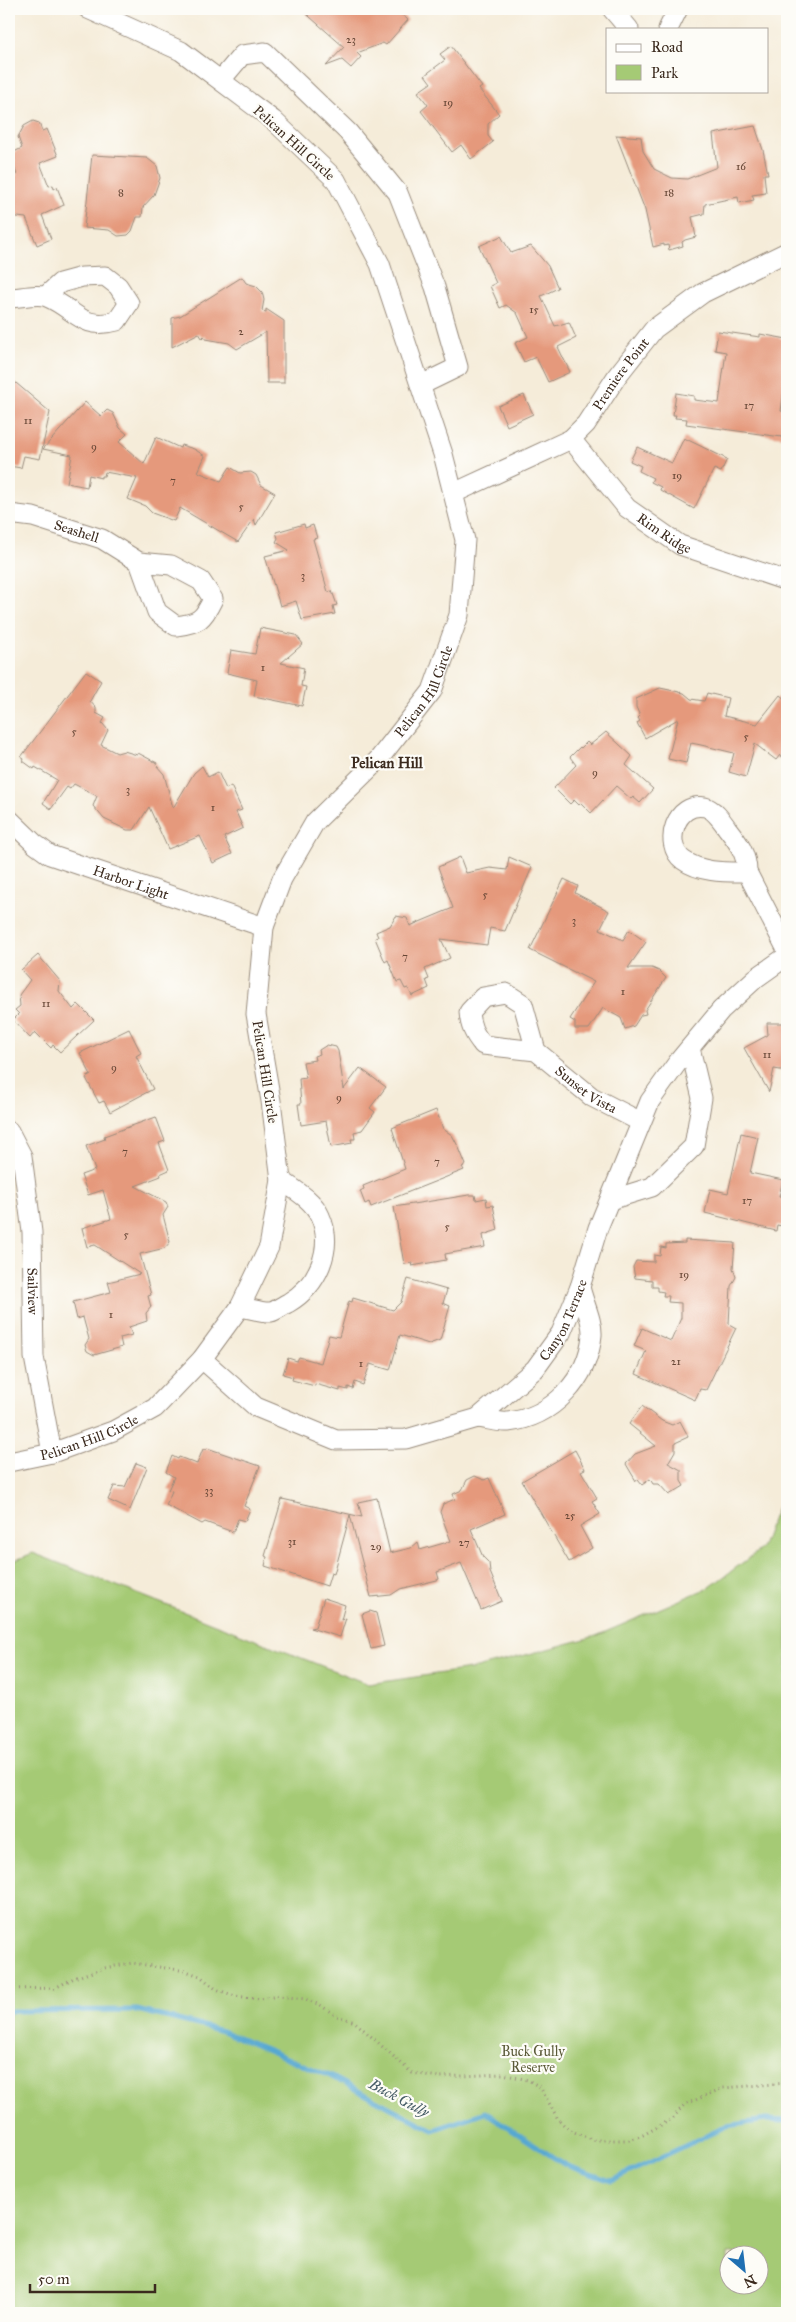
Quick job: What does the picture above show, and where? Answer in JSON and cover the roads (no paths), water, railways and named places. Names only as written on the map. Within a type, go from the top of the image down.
[{"type":"street","name":"Pelican Hill Circle","points":[[9,1462],[52,1454],[113,1431],[155,1408],[202,1359],[240,1307],[269,1246],[281,1180],[271,1101],[256,1014],[264,927],[282,879],[315,822],[378,760],[432,691],[458,616],[465,540],[454,493],[421,385],[380,264],[336,180],[273,120],[181,52],[88,9]]},
{"type":"street","points":[[612,9],[628,28]]},
{"type":"street","points":[[668,28],[678,9]]},
{"type":"street","points":[[221,80],[242,54],[265,52],[348,132],[398,194],[435,287],[458,367],[421,385]]},
{"type":"street","name":"Premiere Point","points":[[454,493],[571,440],[586,424],[617,376],[654,329],[703,293],[787,252]]},
{"type":"street","points":[[9,298],[46,296]]},
{"type":"street","name":"Rim Ridge","points":[[571,440],[627,508],[680,545],[787,581]]},
{"type":"street","name":"Seashell","points":[[9,514],[33,517],[102,539],[139,562]]},
{"type":"street","name":"Harbor Light","points":[[9,819],[34,844],[50,855],[264,927]]},
{"type":"street","points":[[747,872],[787,950]]},
{"type":"street","name":"Canyon Terrace","points":[[202,1359],[256,1407],[336,1440],[406,1439],[478,1418],[535,1369],[561,1333],[580,1287],[598,1228],[650,1101],[721,1010],[756,978],[787,956]]},
{"type":"street","points":[[610,1200],[652,1187],[694,1146],[702,1098],[690,1048]]},
{"type":"street","name":"Sunset Vista","points":[[536,1051],[592,1097],[641,1122]]},
{"type":"street","name":"Sailview","points":[[9,1131],[22,1156],[24,1165],[32,1232],[34,1357],[52,1454]]},
{"type":"street","points":[[240,1307],[272,1312],[298,1297],[315,1278],[324,1258],[325,1235],[320,1216],[309,1201],[281,1180]]},
{"type":"street","points":[[478,1418],[507,1422],[532,1416],[557,1402],[572,1387],[587,1362],[592,1333],[580,1287]]},
{"type":"waterway","name":"Buck Gully","points":[[9,2011],[137,2010],[222,2031],[330,2076],[433,2130],[485,2112],[565,2165],[611,2181],[727,2126],[766,2120],[787,2121]]},
{"type":"district","name":"Pelican Hill","points":[[387,763]]},
{"type":"park label","name":"Buck Gully Reserve","points":[[533,2060]]}]
